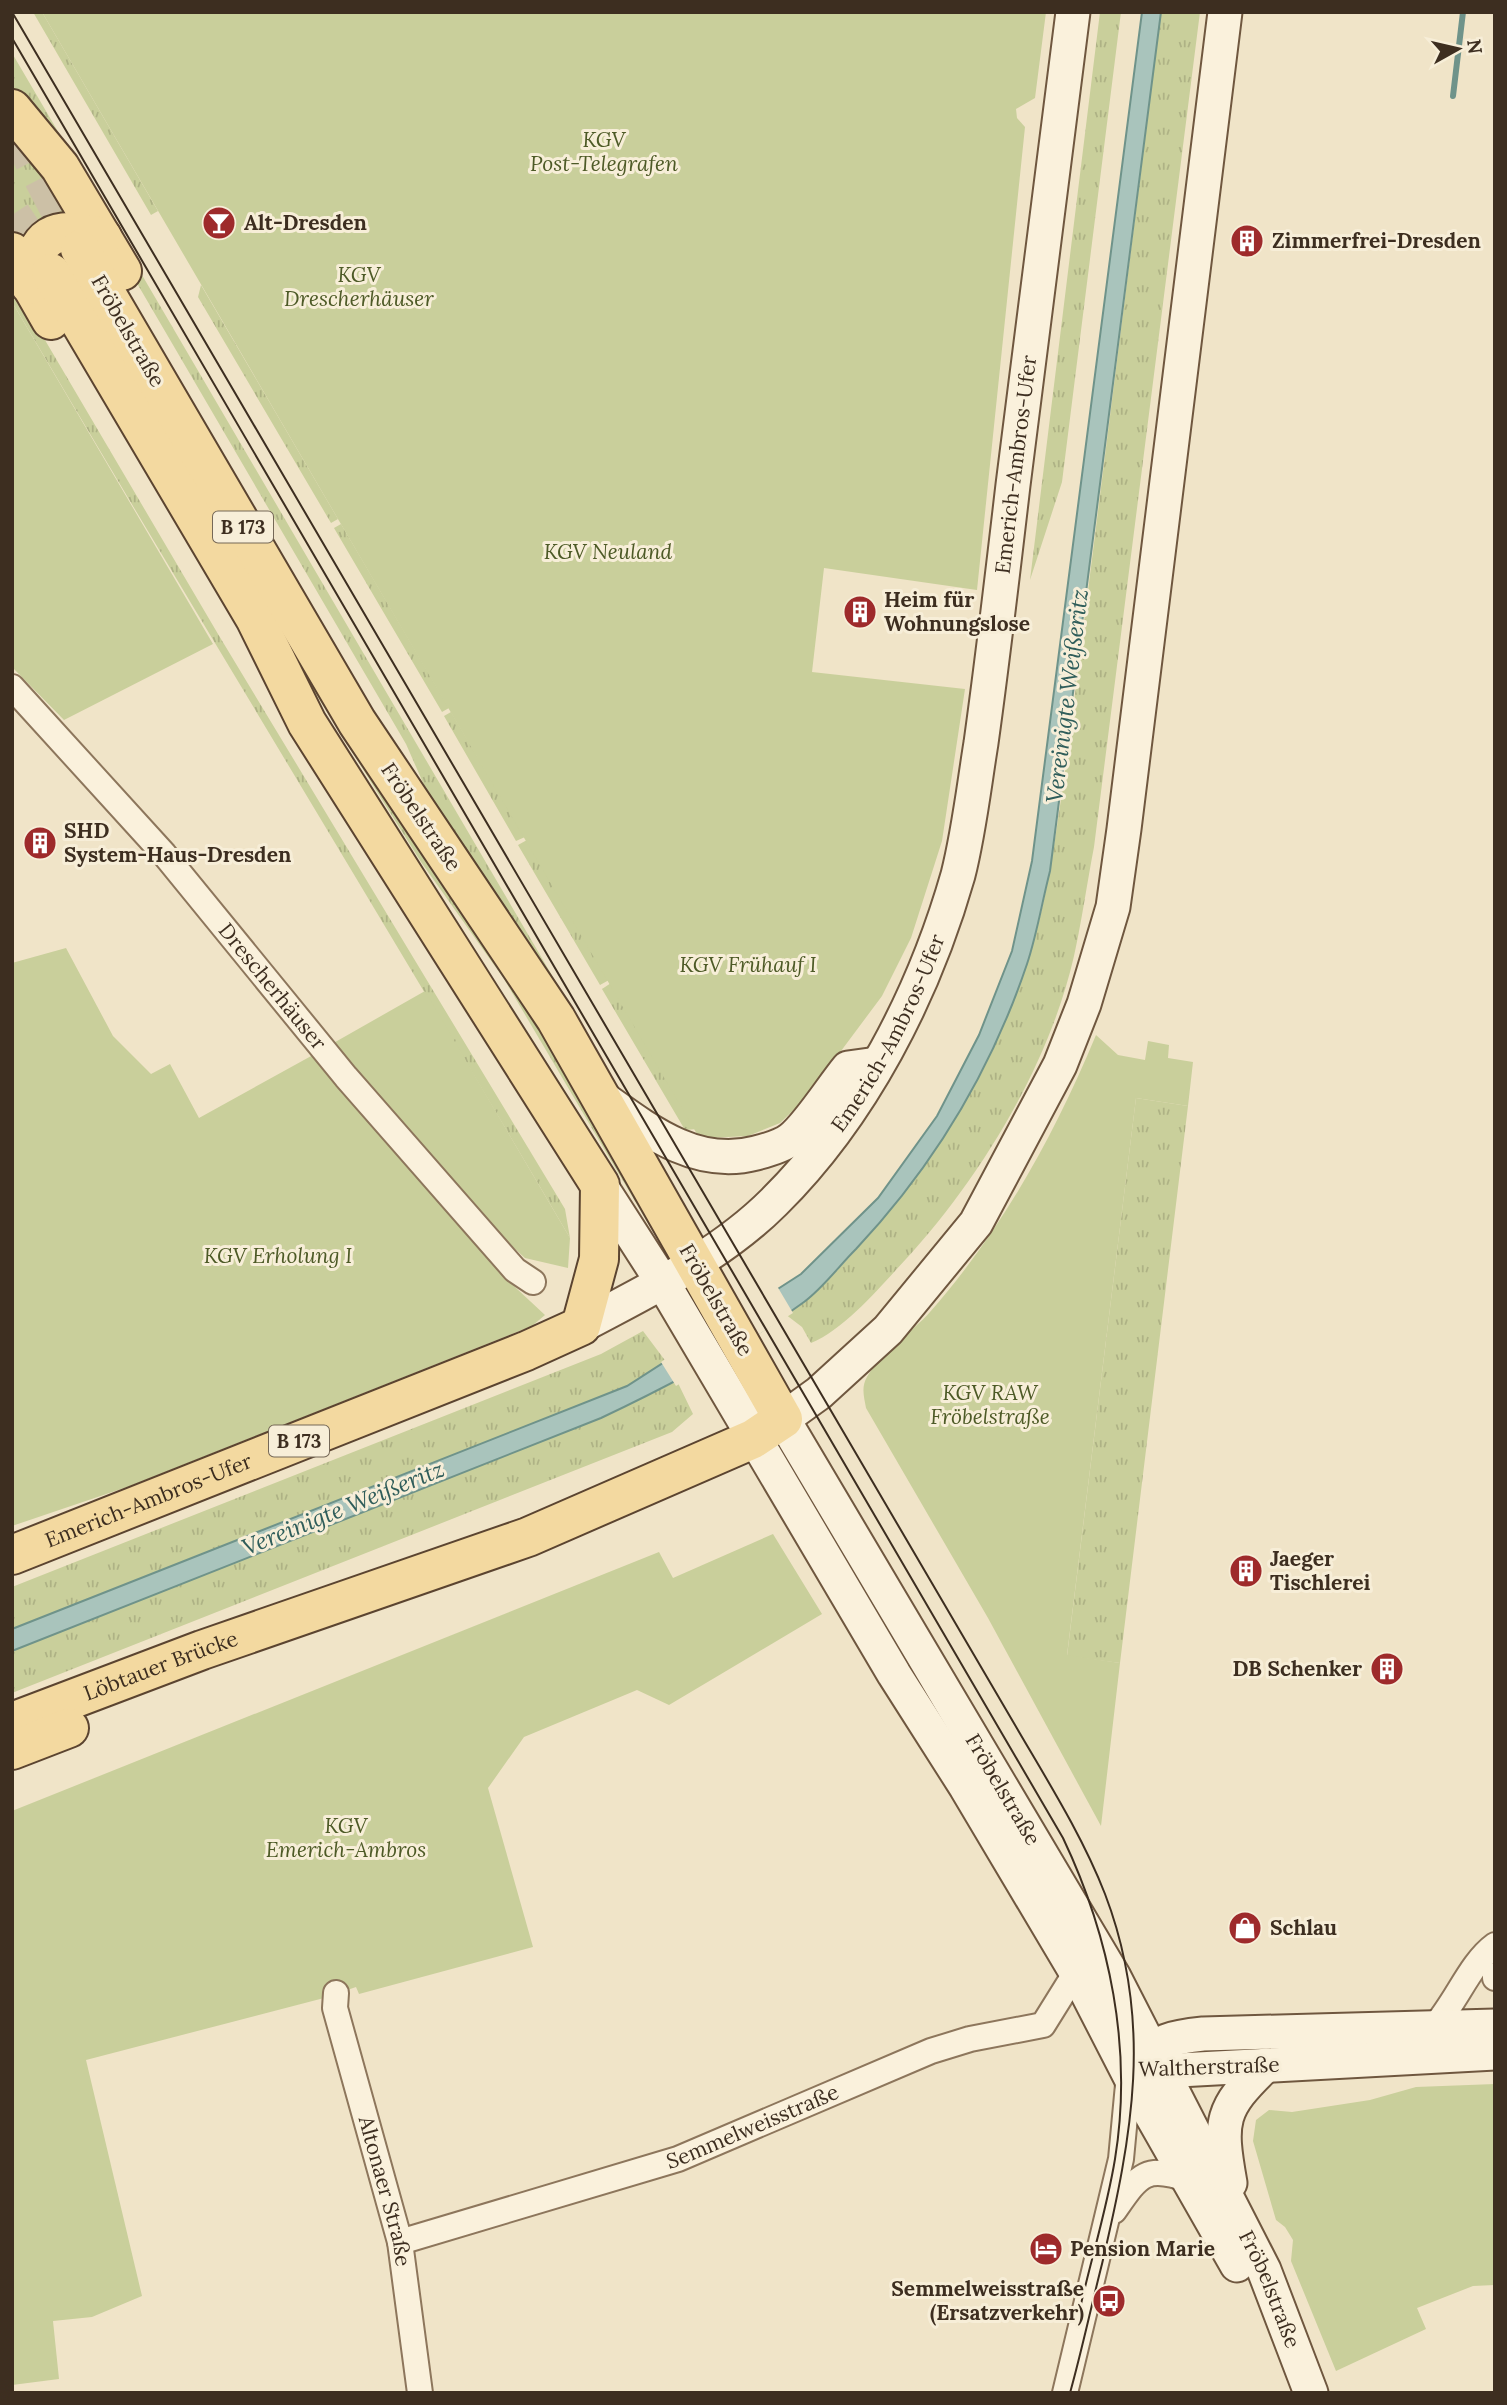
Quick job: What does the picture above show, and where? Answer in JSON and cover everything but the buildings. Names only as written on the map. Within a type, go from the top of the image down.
[{"type":"main road","name":"Emerich-Ambros-Ufer","points":[[14,1554],[513,1356],[580,1326],[669,1294],[702,1275],[740,1232],[774,1203],[842,1121],[877,1064],[940,931],[964,845],[985,712],[1073,12]]},
{"type":"main road","points":[[12,1750],[230,1667],[309,1613],[528,1537],[768,1429],[819,1393],[888,1330],[976,1223],[1060,1065],[1100,958],[1113,908],[1225,12]]},
{"type":"main road","points":[[12,109],[60,167],[91,243]]},
{"type":"main road","points":[[41,279],[33,259],[44,242],[57,233],[74,230],[91,243]]},
{"type":"main road","name":"Fröbelstraße","points":[[91,243],[363,683],[399,750],[411,802],[511,948],[600,1096],[702,1275],[743,1384],[1076,1972],[1129,2074],[1245,2280],[1308,2385]]},
{"type":"main road","name":"Fröbelstraße","points":[[12,252],[41,279],[231,629],[307,723],[669,1294],[743,1384]]},
{"type":"main road","points":[[600,1096],[655,1136],[692,1151],[719,1157],[747,1155],[792,1139],[848,1068],[877,1064]]},
{"type":"main road","points":[[580,1326],[599,1259],[600,1185]]},
{"type":"main road","name":"Fröbelstraße","points":[[768,1429],[1108,1965],[1264,2270],[1308,2385]]},
{"type":"main road","name":"Löbtauer Brücke","points":[[12,1721],[309,1613]]},
{"type":"main road","name":"Waltherstraße","points":[[1129,2074],[1157,2059],[1183,2036],[1495,2026]]},
{"type":"main road","name":"Waltherstraße","points":[[1157,2059],[1266,2065],[1495,2053]]},
{"type":"main road","points":[[1235,2213],[1224,2149],[1227,2110],[1240,2090],[1266,2065]]},
{"type":"street","name":"Drescherhäuser","points":[[12,687],[163,853],[346,1077],[514,1270],[533,1282]]},
{"type":"street","points":[[1433,2028],[1450,2009],[1480,1956],[1495,1945]]},
{"type":"street","name":"Semmelweisstraße","points":[[400,2242],[678,2159],[931,2051],[970,2039],[1043,2025],[1076,1972]]},
{"type":"street","name":"Altonaer Straße","points":[[336,1993],[335,2008],[400,2242],[420,2393]]},
{"type":"street","points":[[1065,2393],[1121,2159],[1129,2074]]},
{"type":"street","points":[[1107,2220],[1136,2179],[1150,2172],[1169,2173],[1189,2180]]},
{"type":"green space","points":[[33,12],[42,12],[158,211],[151,215]]},
{"type":"green space","points":[[42,12],[1046,12],[1035,98],[1016,109],[1017,118],[1025,127],[977,590],[824,568],[812,672],[965,689],[942,841],[911,938],[882,996],[806,1098],[780,1123],[748,1136],[708,1138],[697,1134]]},
{"type":"green space","points":[[1100,12],[1121,12],[1062,482],[1030,580]]},
{"type":"green space","points":[[1161,12],[1200,12],[1094,847],[1074,956],[1046,1042],[1005,1125],[980,1164],[925,1238],[877,1291],[834,1330],[811,1343],[802,1327],[785,1314],[813,1294],[850,1256],[907,1188],[948,1128],[1000,1032],[1027,964],[1041,915],[1066,765]]},
{"type":"green space","points":[[12,53],[618,1088],[435,810],[406,744],[79,184],[12,98]]},
{"type":"green space","points":[[12,118],[83,218],[28,241],[12,236]]},
{"type":"green space","points":[[12,284],[218,634],[565,1209],[570,1238],[12,302]]},
{"type":"green space","points":[[201,285],[338,519],[331,523],[198,297]]},
{"type":"green space","points":[[12,302],[213,644],[64,720],[12,667]]},
{"type":"green space","points":[[341,524],[449,708],[442,712],[334,528]]},
{"type":"green space","points":[[241,548],[659,1219],[649,1225],[504,979],[421,862],[289,651]]},
{"type":"green space","points":[[451,712],[525,837],[516,841],[444,716]]},
{"type":"green space","points":[[527,840],[609,980],[600,985],[518,845]]},
{"type":"green space","name":"KGV Erholung I","points":[[66,948],[113,1036],[151,1074],[170,1064],[199,1118],[313,1055],[516,1288],[545,1315],[532,1326],[130,1486],[12,1526],[12,963]]},
{"type":"green space","points":[[611,983],[697,1129],[685,1130],[602,989]]},
{"type":"green space","points":[[425,991],[570,1238],[568,1268],[525,1258],[470,1208],[330,1045]]},
{"type":"green space","name":"KGV RAW Fröbelstraße","points":[[1096,1035],[1118,1055],[1145,1060],[1148,1041],[1169,1045],[1168,1058],[1193,1062],[1188,1106],[1136,1098],[1067,1655],[1120,1663],[1101,1826],[988,1618],[866,1408],[864,1392],[865,1381],[872,1369],[930,1312],[956,1281],[1003,1215],[1044,1145]]},
{"type":"green space","points":[[1136,1098],[1188,1106],[1120,1663],[1067,1656]]},
{"type":"green space","points":[[643,1331],[667,1363],[627,1386],[12,1629],[12,1587],[601,1354]]},
{"type":"green space","points":[[677,1381],[693,1414],[672,1432],[12,1693],[12,1651],[601,1418]]},
{"type":"green space","name":"KGV Emerich-Ambros","points":[[773,1534],[822,1614],[669,1705],[637,1690],[524,1737],[488,1788],[533,1947],[359,1994],[356,1987],[324,1998],[86,2060],[142,2296],[92,2317],[53,2321],[59,2379],[12,2385],[12,1811],[659,1552],[673,1578]]},
{"type":"green space","points":[[1495,2084],[1495,2285],[1473,2286],[1417,2308],[1426,2329],[1336,2371],[1291,2261],[1293,2240],[1285,2227],[1276,2220],[1253,2141],[1256,2120],[1269,2110],[1292,2112],[1370,2100],[1416,2087]]},
{"type":"water","name":"Vereinigte Weißeritz","points":[[1142,12],[1161,12],[1050,871],[1031,953],[1012,1004],[977,1080],[934,1151],[884,1218],[811,1296],[756,1335],[679,1379],[601,1418],[12,1651],[12,1629],[627,1386],[801,1274],[878,1198],[937,1116],[979,1035],[1012,951],[1032,861]]},
{"type":"pier","points":[[777,1286],[793,1313],[676,1386],[661,1362]]},
{"type":"waterway","points":[[1453,96],[1463,12]]},
{"type":"tunnel","points":[[16,127],[80,249]]},
{"type":"tunnel","points":[[12,215],[51,273]]},
{"type":"tram line","points":[[12,12],[1051,1787],[1096,1872],[1120,1941],[1129,1988],[1133,2079],[1129,2124],[1113,2217],[1070,2393]]},
{"type":"tram line","points":[[12,38],[1063,1838],[1093,1914],[1105,1954],[1119,2035],[1121,2076],[1115,2159],[1081,2304]]},
{"type":"place","name":"Alt-Dresden","points":[[219,223]]},
{"type":"place","name":"Zimmerfrei-Dresden","points":[[1247,241]]},
{"type":"place","name":"Heim für Wohnungslose","points":[[860,612]]},
{"type":"place","name":"SHD System-Haus-Dresden","points":[[40,843]]},
{"type":"place","name":"Jaeger Tischlerei","points":[[1246,1571]]},
{"type":"place","name":"DB Schenker","points":[[1387,1669]]},
{"type":"place","name":"Schlau","points":[[1245,1928]]},
{"type":"place","name":"Pension Marie","points":[[1046,2249]]},
{"type":"place","name":"Semmelweisstraße (Ersatzverkehr)","points":[[1109,2301]]},
{"type":"park label","name":"KGV Post-Telegrafen","points":[[604,152]]},
{"type":"park label","name":"KGV Drescherhäuser","points":[[359,287]]},
{"type":"park label","name":"KGV Neuland","points":[[608,552]]},
{"type":"park label","name":"KGV Frühauf I","points":[[748,965]]}]
